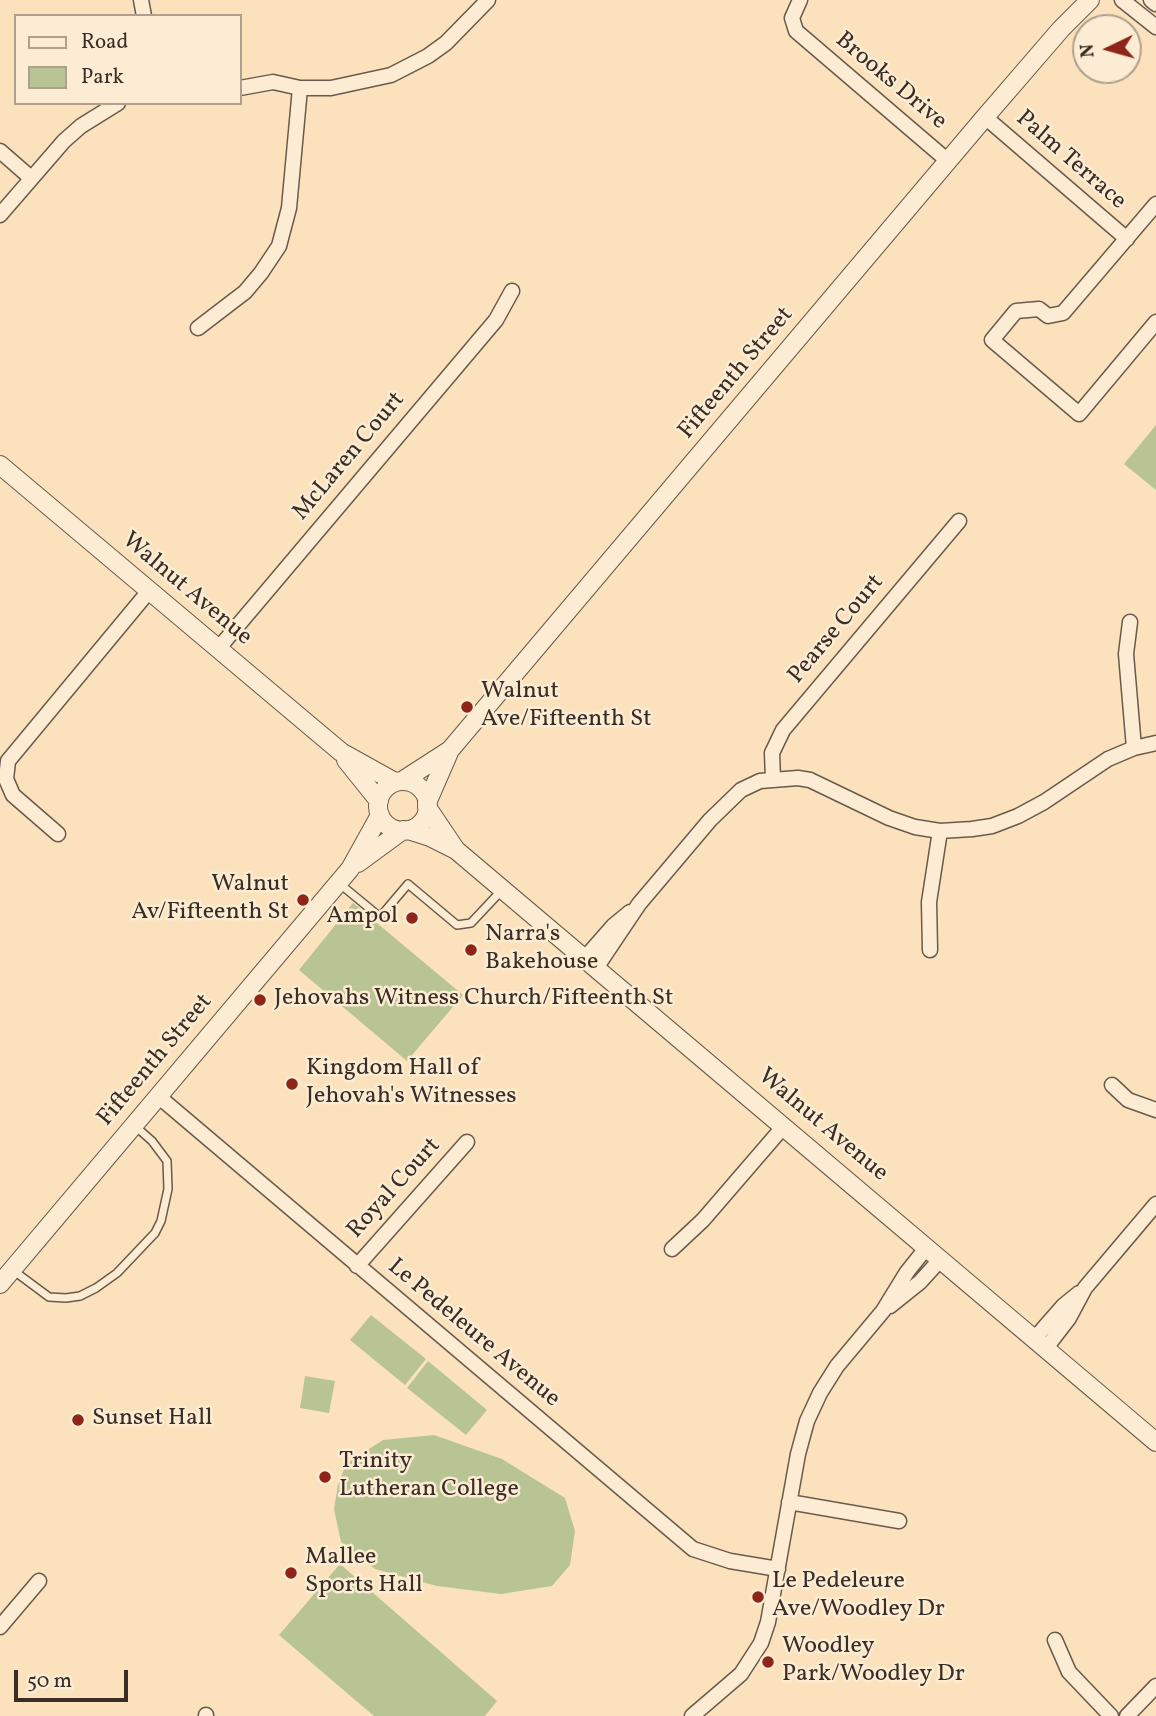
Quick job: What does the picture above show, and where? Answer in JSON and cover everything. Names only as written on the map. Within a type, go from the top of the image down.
[{"type":"street","points":[[242,88],[272,82],[300,88],[351,86],[391,75],[446,43],[488,0]]},
{"type":"street","name":"Brooks Drive","points":[[800,0],[792,18],[796,31],[948,161]]},
{"type":"street","name":"Fifteenth Street","points":[[1061,29],[1078,0]]},
{"type":"street","name":"Fifteenth Street","points":[[427,805],[450,750],[985,117],[1061,29],[1090,0]]},
{"type":"street","points":[[1122,0],[1156,27]]},
{"type":"street","points":[[1151,0],[1156,4]]},
{"type":"street","points":[[198,328],[245,292],[279,246],[289,208],[300,88]]},
{"type":"street","points":[[0,215],[64,141],[81,126],[115,105]]},
{"type":"street","name":"Palm Terrace","points":[[985,117],[1127,239]]},
{"type":"street","points":[[0,151],[31,178]]},
{"type":"street","name":"Palm Terrace","points":[[1156,204],[1063,313],[1048,316],[1039,309],[1016,312],[992,340],[1079,414],[1156,322]]},
{"type":"street","name":"McLaren Court","points":[[218,649],[496,320],[512,291]]},
{"type":"street","name":"Walnut Avenue","points":[[0,465],[341,752],[399,782]]},
{"type":"street","name":"Pearse Court","points":[[773,779],[772,753],[783,730],[959,521]]},
{"type":"street","points":[[58,834],[13,795],[6,779],[8,761],[149,591]]},
{"type":"street","points":[[1130,622],[1125,654],[1134,748]]},
{"type":"street","points":[[590,964],[613,926],[639,904],[725,803],[741,790],[760,781],[798,778],[810,780],[889,818],[915,827],[940,831],[972,829],[1018,816],[1108,759],[1134,748],[1156,743]]},
{"type":"street","name":"Fifteenth Street","points":[[399,782],[450,750]]},
{"type":"street","name":"Walnut Avenue","points":[[341,752],[379,808]]},
{"type":"street","points":[[399,782],[422,789],[427,805],[422,822],[406,830],[389,826],[379,808],[384,789],[399,782]]},
{"type":"street","name":"Walnut Avenue","points":[[427,805],[456,850]]},
{"type":"street","name":"Fifteenth Street","points":[[344,876],[379,808]]},
{"type":"street","name":"Fifteenth Street","points":[[4,1276],[344,876],[384,842],[406,830]]},
{"type":"street","name":"Walnut Avenue","points":[[406,830],[430,836],[456,850],[1156,1442]]},
{"type":"street","points":[[930,950],[929,902],[940,831]]},
{"type":"street","points":[[1112,1085],[1128,1100],[1156,1110]]},
{"type":"street","name":"Le Pedeleure Avenue","points":[[158,1096],[692,1549],[730,1561],[778,1569]]},
{"type":"street","points":[[672,1249],[702,1220],[784,1126]]},
{"type":"street","name":"Royal Court","points":[[357,1266],[467,1142]]},
{"type":"street","points":[[1040,1343],[1063,1306],[1085,1288],[1156,1204]]},
{"type":"street","points":[[692,1716],[741,1674],[751,1661],[768,1622],[801,1443],[820,1392],[837,1366],[883,1311],[907,1272],[927,1247]]},
{"type":"street","points":[[883,1311],[919,1282],[940,1260]]},
{"type":"street","points":[[789,1502],[899,1521]]},
{"type":"street","points":[[0,1627],[39,1581]]},
{"type":"street","points":[[1055,1640],[1069,1672],[1111,1716]]},
{"type":"street","points":[[1127,1716],[1156,1686]]},
{"type":"lane","points":[[344,876],[380,917],[408,884],[457,925],[471,923],[502,889]]},
{"type":"lane","points":[[4,1276],[49,1297],[80,1296],[117,1273],[155,1233],[161,1221],[168,1189],[166,1161],[152,1141],[134,1126]]},
{"type":"green space","points":[[1156,425],[1156,490],[1124,464]]},
{"type":"green space","points":[[353,903],[463,995],[407,1061],[299,970]]},
{"type":"green space","points":[[371,1315],[426,1359],[405,1385],[350,1340]]},
{"type":"green space","points":[[428,1361],[487,1410],[466,1435],[407,1388]]},
{"type":"green space","points":[[305,1376],[335,1381],[329,1413],[300,1408]]},
{"type":"green space","points":[[434,1435],[502,1459],[565,1498],[575,1531],[570,1565],[552,1586],[501,1594],[437,1586],[375,1569],[341,1542],[334,1509],[338,1485],[346,1464],[383,1440]]},
{"type":"green space","points":[[340,1564],[497,1701],[485,1716],[374,1716],[279,1635]]},
{"type":"place","name":"Walnut Ave/Fifteenth St","points":[[467,707]]},
{"type":"place","name":"Walnut Av/Fifteenth St","points":[[303,900]]},
{"type":"place","name":"Ampol","points":[[412,918]]},
{"type":"place","name":"Narra's Bakehouse","points":[[471,950]]},
{"type":"place","name":"Jehovahs Witness Church/Fifteenth St","points":[[260,1000]]},
{"type":"place","name":"Kingdom Hall of Jehovah's Witnesses","points":[[292,1084]]},
{"type":"place","name":"Sunset Hall","points":[[78,1420]]},
{"type":"place","name":"Trinity Lutheran College","points":[[325,1477]]},
{"type":"place","name":"Mallee Sports Hall","points":[[291,1573]]},
{"type":"place","name":"Le Pedeleure Ave/Woodley Dr","points":[[758,1597]]},
{"type":"place","name":"Woodley Park/Woodley Dr","points":[[768,1662]]}]
